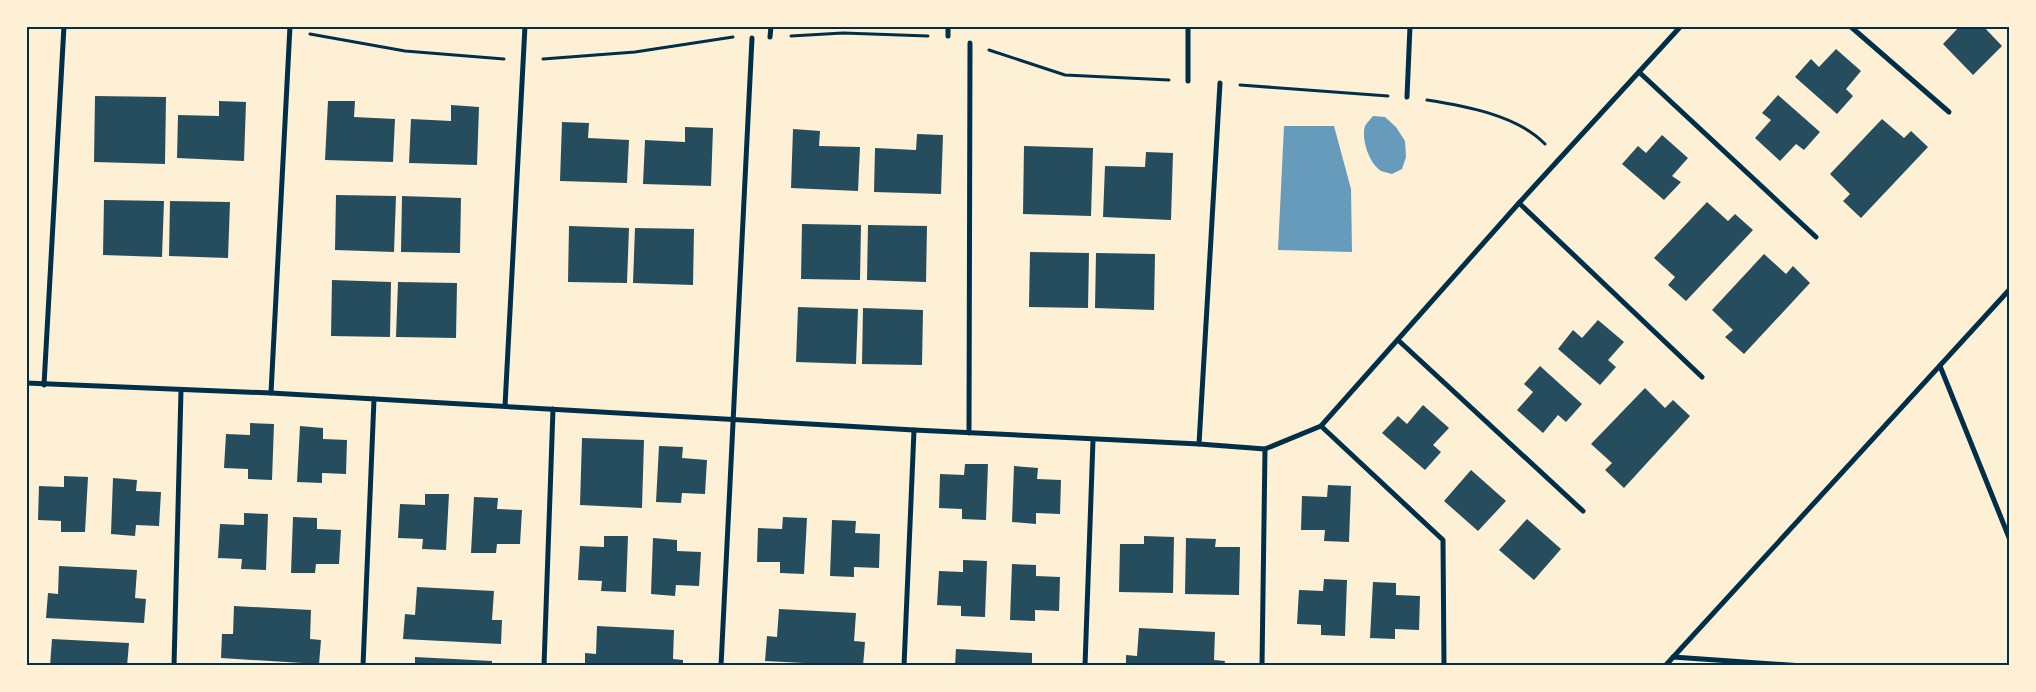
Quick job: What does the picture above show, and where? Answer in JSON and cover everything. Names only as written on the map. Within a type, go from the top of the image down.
[{"type":"street","points":[[44,385],[64,26]]},
{"type":"street","points":[[505,406],[525,26]]},
{"type":"street","points":[[770,26],[770,37]]},
{"type":"street","points":[[948,26],[948,36]]},
{"type":"street","points":[[1188,26],[1188,81]]},
{"type":"street","points":[[1408,97],[1410,26]]},
{"type":"street","points":[[26,383],[271,393],[1265,449],[1321,426],[1519,203],[1681,26]]},
{"type":"street","points":[[1850,26],[1949,112]]},
{"type":"street","points":[[271,393],[290,28]]},
{"type":"street","points":[[721,666],[752,38]]},
{"type":"street","points":[[969,433],[970,43]]},
{"type":"street","points":[[1639,72],[1816,237]]},
{"type":"street","points":[[1199,444],[1220,83]]},
{"type":"street","points":[[1519,203],[1702,377]]},
{"type":"street","points":[[1665,666],[2010,289]]},
{"type":"street","points":[[1398,340],[1583,511]]},
{"type":"street","points":[[1940,366],[2010,540]]},
{"type":"street","points":[[174,666],[181,390]]},
{"type":"street","points":[[363,666],[374,399]]},
{"type":"street","points":[[544,666],[553,409]]},
{"type":"street","points":[[1321,426],[1443,540],[1444,666]]},
{"type":"street","points":[[904,666],[914,430]]},
{"type":"street","points":[[1085,666],[1093,440]]},
{"type":"street","points":[[1262,666],[1265,449]]},
{"type":"street","points":[[1673,657],[1803,666]]},
{"type":"path","points":[[290,28],[405,50],[523,60],[635,52],[734,37],[752,38]]},
{"type":"path","points":[[770,37],[842,33],[948,36]]},
{"type":"path","points":[[970,43],[1065,75],[1188,81]]},
{"type":"path","points":[[1220,83],[1408,97],[1471,106],[1514,122],[1544,142],[1557,162]]},
{"type":"water","points":[[1373,116],[1385,117],[1396,127],[1405,141],[1406,157],[1402,169],[1392,174],[1381,171],[1377,167],[1370,157],[1365,144],[1365,126]]},
{"type":"water","points":[[1284,126],[1334,126],[1351,189],[1352,252],[1278,250]]},
{"type":"building","points":[[1960,26],[1983,26],[2002,46],[1973,75],[1943,44]]},
{"type":"building","points":[[1836,49],[1861,71],[1846,89],[1853,96],[1837,114],[1795,77],[1811,59],[1819,67]]},
{"type":"building","points":[[1778,95],[1820,132],[1804,150],[1796,144],[1780,161],[1755,138],[1771,120],[1762,113]]},
{"type":"building","points":[[95,96],[166,97],[165,164],[94,162]]},
{"type":"building","points":[[219,101],[246,102],[244,161],[177,158],[178,115],[219,116]]},
{"type":"building","points":[[328,101],[355,101],[354,117],[395,119],[393,162],[325,160]]},
{"type":"building","points":[[451,105],[479,107],[477,165],[409,163],[411,119],[451,121]]},
{"type":"building","points":[[1882,119],[1904,138],[1911,131],[1928,147],[1861,218],[1843,201],[1850,194],[1830,174]]},
{"type":"building","points":[[562,122],[589,123],[588,138],[629,140],[627,183],[560,181]]},
{"type":"building","points":[[685,127],[713,128],[711,186],[643,184],[645,140],[685,142]]},
{"type":"building","points":[[793,129],[820,131],[819,146],[860,147],[858,191],[791,188]]},
{"type":"building","points":[[917,134],[943,135],[941,194],[874,192],[875,148],[916,150]]},
{"type":"building","points":[[1662,135],[1688,158],[1672,176],[1681,182],[1664,200],[1622,164],[1638,146],[1646,153]]},
{"type":"building","points":[[1024,146],[1093,148],[1091,216],[1023,214]]},
{"type":"building","points":[[1146,152],[1173,153],[1171,220],[1103,217],[1105,166],[1145,167]]},
{"type":"building","points":[[336,195],[396,196],[394,252],[335,250]]},
{"type":"building","points":[[402,196],[461,198],[460,253],[401,252]]},
{"type":"building","points":[[104,200],[164,201],[162,257],[103,255]]},
{"type":"building","points":[[170,201],[230,202],[228,258],[169,256]]},
{"type":"building","points":[[1707,202],[1728,221],[1735,214],[1753,230],[1686,301],[1668,285],[1675,277],[1654,258]]},
{"type":"building","points":[[802,224],[861,225],[860,280],[801,279]]},
{"type":"building","points":[[868,225],[927,226],[926,282],[867,280]]},
{"type":"building","points":[[569,226],[629,228],[627,283],[568,282]]},
{"type":"building","points":[[635,228],[694,229],[693,285],[633,283]]},
{"type":"building","points":[[1030,252],[1089,253],[1088,308],[1029,307]]},
{"type":"building","points":[[1096,253],[1155,254],[1154,310],[1095,308]]},
{"type":"building","points":[[1764,254],[1786,274],[1793,266],[1810,283],[1744,354],[1725,337],[1733,330],[1712,310]]},
{"type":"building","points":[[332,280],[391,282],[390,337],[331,336]]},
{"type":"building","points":[[398,282],[457,283],[456,338],[396,337]]},
{"type":"building","points":[[798,307],[858,309],[856,364],[796,362]]},
{"type":"building","points":[[863,308],[923,310],[922,365],[862,364]]},
{"type":"building","points":[[1598,320],[1624,342],[1608,360],[1616,367],[1600,385],[1558,349],[1573,330],[1582,338]]},
{"type":"building","points":[[1540,366],[1582,404],[1566,422],[1558,415],[1543,433],[1517,410],[1533,392],[1524,384]]},
{"type":"building","points":[[1645,388],[1665,408],[1673,400],[1690,416],[1624,488],[1605,470],[1612,463],[1591,444]]},
{"type":"building","points":[[1423,405],[1449,428],[1433,445],[1441,452],[1425,470],[1382,433],[1398,416],[1407,424]]},
{"type":"building","points":[[250,423],[274,424],[272,480],[248,479],[248,469],[224,468],[226,434],[250,435]]},
{"type":"building","points":[[300,426],[323,428],[323,439],[347,440],[346,474],[322,473],[322,483],[297,482]]},
{"type":"building","points":[[582,438],[644,440],[642,508],[580,505]]},
{"type":"building","points":[[659,446],[683,447],[682,458],[707,460],[705,494],[682,493],[681,503],[656,502]]},
{"type":"building","points":[[965,464],[988,464],[986,520],[962,519],[962,509],[939,508],[940,474],[964,475]]},
{"type":"building","points":[[1014,466],[1038,468],[1037,479],[1061,480],[1060,514],[1036,513],[1036,524],[1012,522]]},
{"type":"building","points":[[1471,470],[1506,501],[1478,531],[1444,501]]},
{"type":"building","points":[[64,476],[88,477],[85,532],[61,532],[61,521],[38,520],[39,486],[64,487]]},
{"type":"building","points":[[113,478],[137,480],[136,491],[161,492],[159,526],[136,525],[135,536],[111,534]]},
{"type":"building","points":[[1328,485],[1351,486],[1349,542],[1324,541],[1325,530],[1301,530],[1302,496],[1327,497]]},
{"type":"building","points":[[425,494],[449,494],[446,550],[422,549],[423,539],[398,538],[400,504],[425,505]]},
{"type":"building","points":[[474,497],[498,498],[497,509],[522,510],[520,544],[497,544],[496,553],[471,553]]},
{"type":"building","points":[[244,513],[268,514],[266,570],[241,569],[242,559],[218,558],[220,524],[244,525]]},
{"type":"building","points":[[293,517],[317,518],[317,529],[341,530],[339,564],[316,564],[315,573],[291,573]]},
{"type":"building","points":[[783,517],[807,518],[804,574],[780,573],[780,562],[757,562],[758,528],[782,529]]},
{"type":"building","points":[[1527,519],[1561,549],[1534,580],[1499,550]]},
{"type":"building","points":[[832,520],[856,521],[855,533],[880,534],[879,568],[854,567],[854,577],[830,576]]},
{"type":"building","points":[[604,536],[628,536],[626,592],[601,591],[602,581],[578,580],[580,546],[604,547]]},
{"type":"building","points":[[1144,536],[1174,537],[1173,593],[1119,592],[1120,544],[1144,544]]},
{"type":"building","points":[[653,538],[677,540],[677,551],[701,552],[699,586],[676,585],[675,596],[651,594]]},
{"type":"building","points":[[1186,538],[1216,539],[1215,547],[1240,547],[1239,595],[1185,594]]},
{"type":"building","points":[[963,560],[987,561],[985,617],[961,616],[961,606],[937,605],[939,571],[963,572]]},
{"type":"building","points":[[1012,564],[1036,565],[1036,576],[1060,577],[1059,611],[1035,610],[1035,621],[1010,620]]},
{"type":"building","points":[[59,566],[137,570],[135,598],[146,599],[144,623],[46,618],[48,593],[58,594]]},
{"type":"building","points":[[1324,579],[1347,580],[1345,636],[1321,635],[1321,625],[1297,624],[1299,590],[1323,591]]},
{"type":"building","points":[[1373,582],[1396,583],[1396,595],[1420,596],[1419,630],[1395,629],[1395,639],[1370,638]]},
{"type":"building","points":[[417,587],[494,591],[492,620],[502,620],[501,644],[403,639],[405,614],[415,615]]},
{"type":"building","points":[[234,606],[311,610],[310,639],[321,640],[319,664],[221,658],[222,634],[233,634]]},
{"type":"building","points":[[779,609],[856,613],[854,641],[865,642],[863,666],[765,661],[767,636],[777,637]]},
{"type":"building","points":[[597,626],[674,630],[673,659],[683,660],[683,666],[585,666],[585,653],[596,654]]},
{"type":"building","points":[[1139,628],[1215,632],[1214,660],[1225,661],[1224,666],[1126,666],[1126,655],[1137,656]]},
{"type":"building","points":[[52,639],[129,643],[127,666],[50,666]]},
{"type":"building","points":[[956,649],[1032,653],[1032,666],[955,666]]},
{"type":"building","points":[[415,657],[492,661],[492,666],[415,666]]}]
